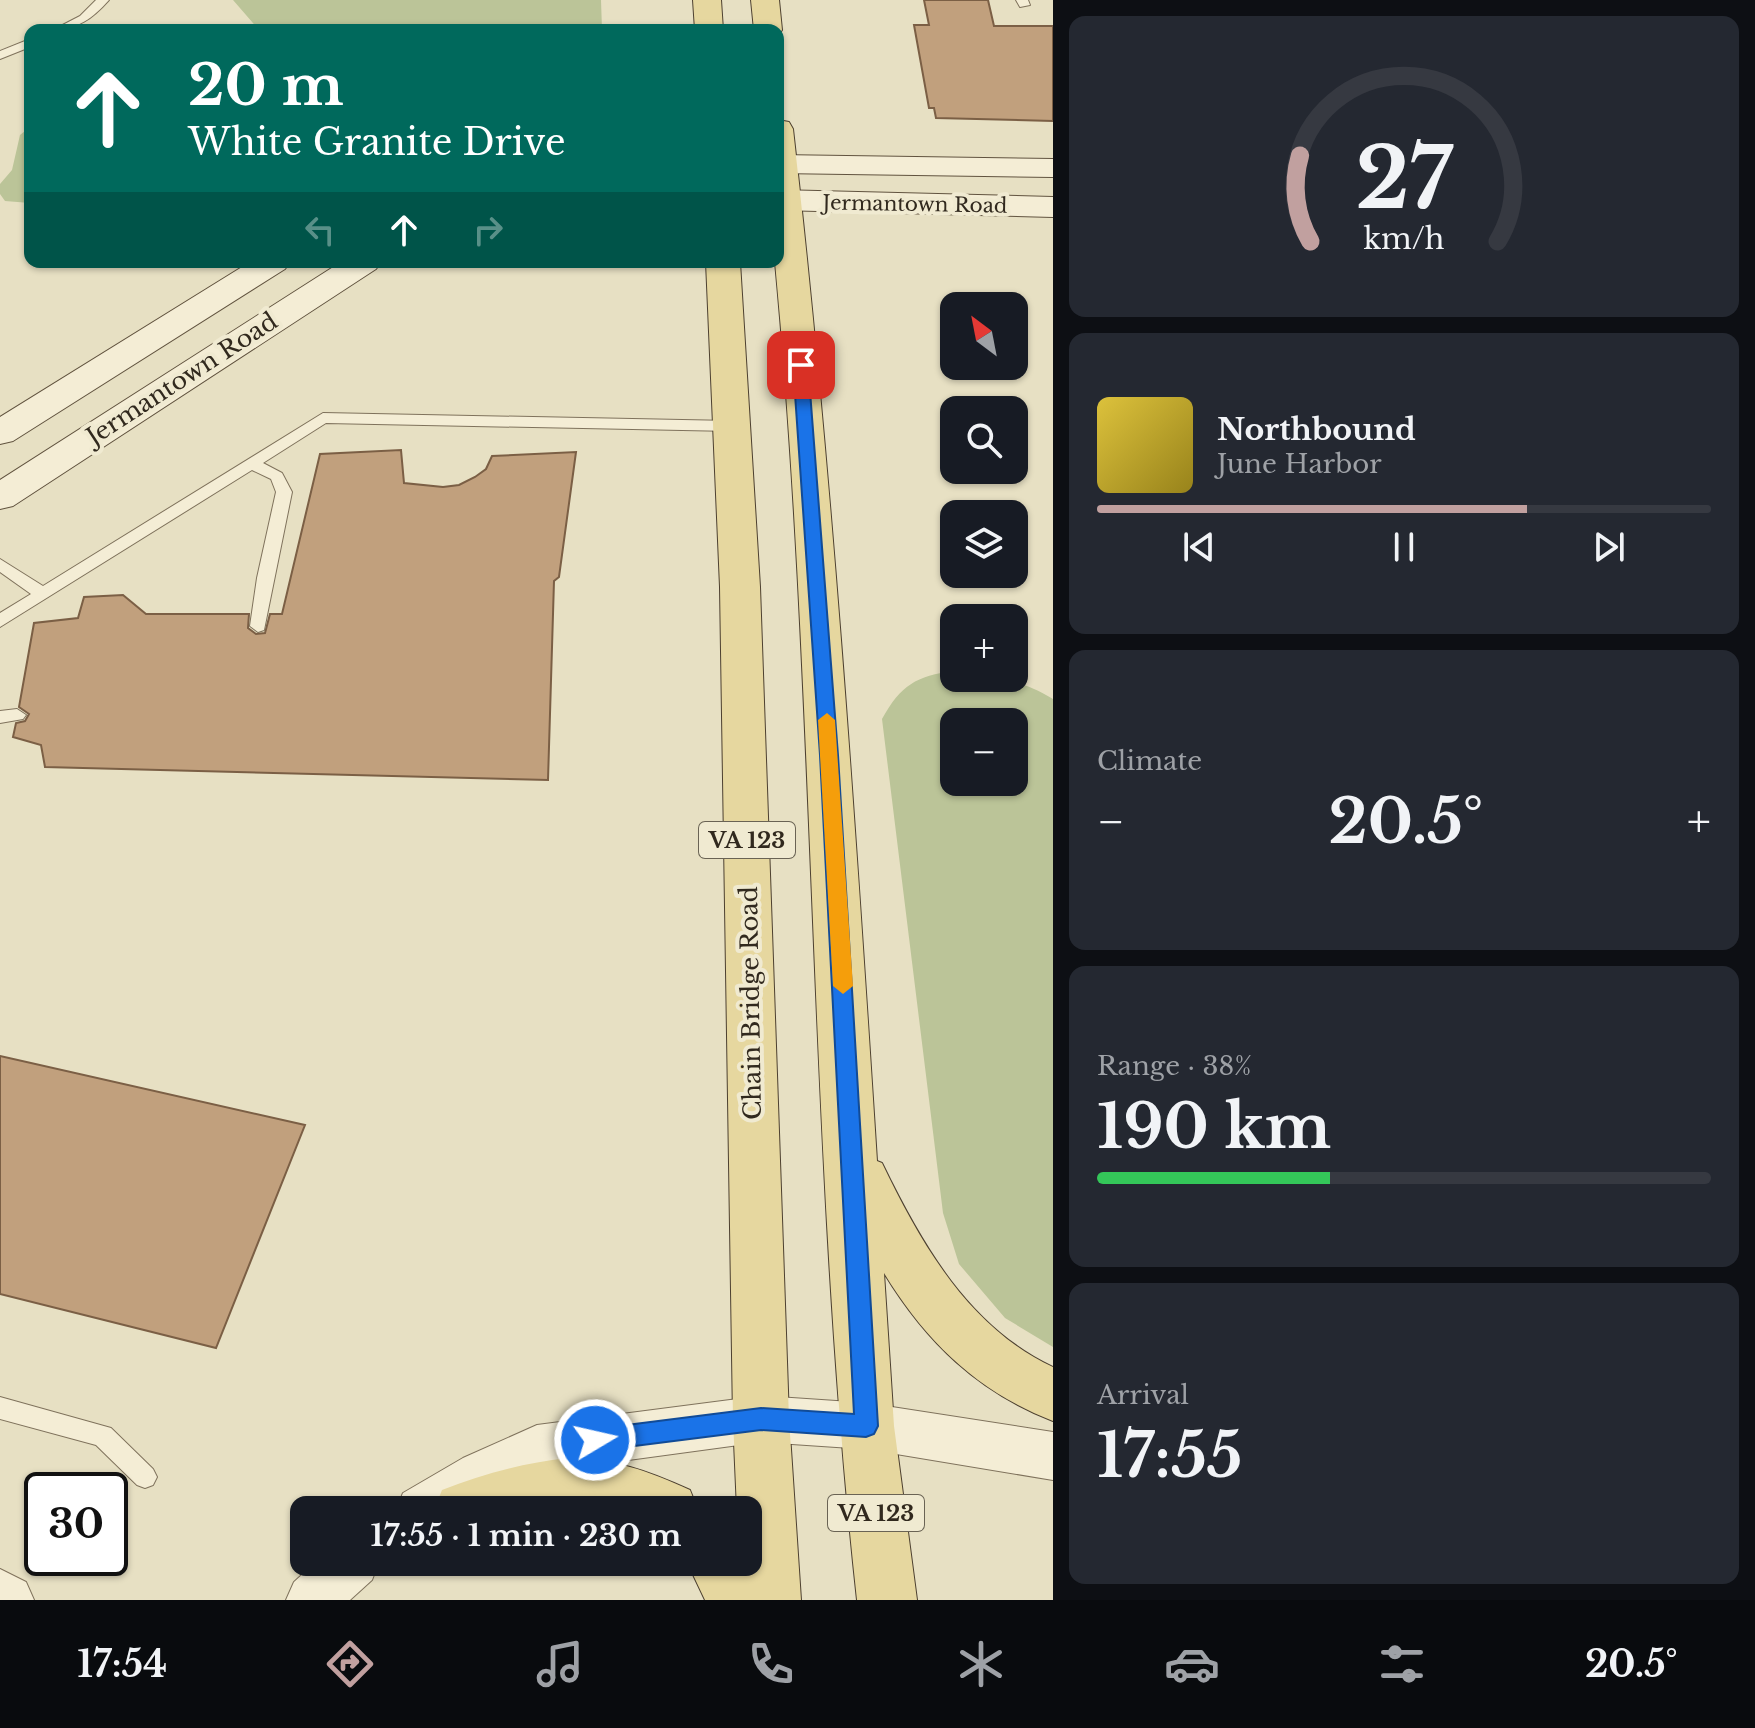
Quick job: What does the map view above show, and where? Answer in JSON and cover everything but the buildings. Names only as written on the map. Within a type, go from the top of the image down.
[{"type":"main road","points":[[707,0],[709,24]]},
{"type":"main road","points":[[765,0],[767,24]]},
{"type":"main road","name":"Jermantown Road","points":[[784,182],[1053,168]]},
{"type":"main road","name":"Jermantown Road","points":[[784,182],[1053,207]]},
{"type":"main road","name":"VA 123","points":[[784,218],[829,755],[854,1155],[866,1426],[887,1600]]},
{"type":"main road","name":"Jermantown Road","points":[[0,433],[263,268]]},
{"type":"main road","name":"Jermantown Road","points":[[0,497],[355,268]]},
{"type":"main road","name":"Chain Bridge Road","points":[[723,268],[741,602],[761,1419],[771,1600]]},
{"type":"main road","points":[[854,1155],[885,1230],[961,1334],[999,1368],[1053,1395]]},
{"type":"main road","points":[[507,1496],[536,1487],[593,1484],[644,1496]]},
{"type":"main road","points":[[724,1576],[737,1600]]},
{"type":"street","points":[[445,1496],[480,1475],[537,1449],[761,1419],[866,1426],[1053,1456]]},
{"type":"street","points":[[312,1600],[339,1576]]},
{"type":"street","points":[[0,1595],[8,1600]]},
{"type":"lane","points":[[72,24],[84,18],[103,0]]},
{"type":"lane","points":[[0,55],[24,45]]},
{"type":"lane","points":[[0,621],[323,418],[732,426]]},
{"type":"lane","points":[[251,463],[277,476],[284,492],[258,626]]},
{"type":"lane","points":[[0,564],[43,594]]},
{"type":"lane","points":[[0,1408],[103,1436],[145,1477]]},
{"type":"green space","points":[[233,0],[601,0],[602,24],[254,24]]},
{"type":"green space","points":[[24,132],[24,203],[5,201],[0,194],[0,184],[12,170],[20,135]]},
{"type":"green space","points":[[940,674],[940,692],[1028,692],[1028,686],[1053,699],[1053,1347],[1005,1318],[959,1264],[943,1213],[882,719],[903,690]]},
{"type":"slow traffic","points":[[827,720],[843,986]]},
{"type":"route","points":[[595,1440],[761,1419],[866,1426],[854,1155],[801,365]]}]
